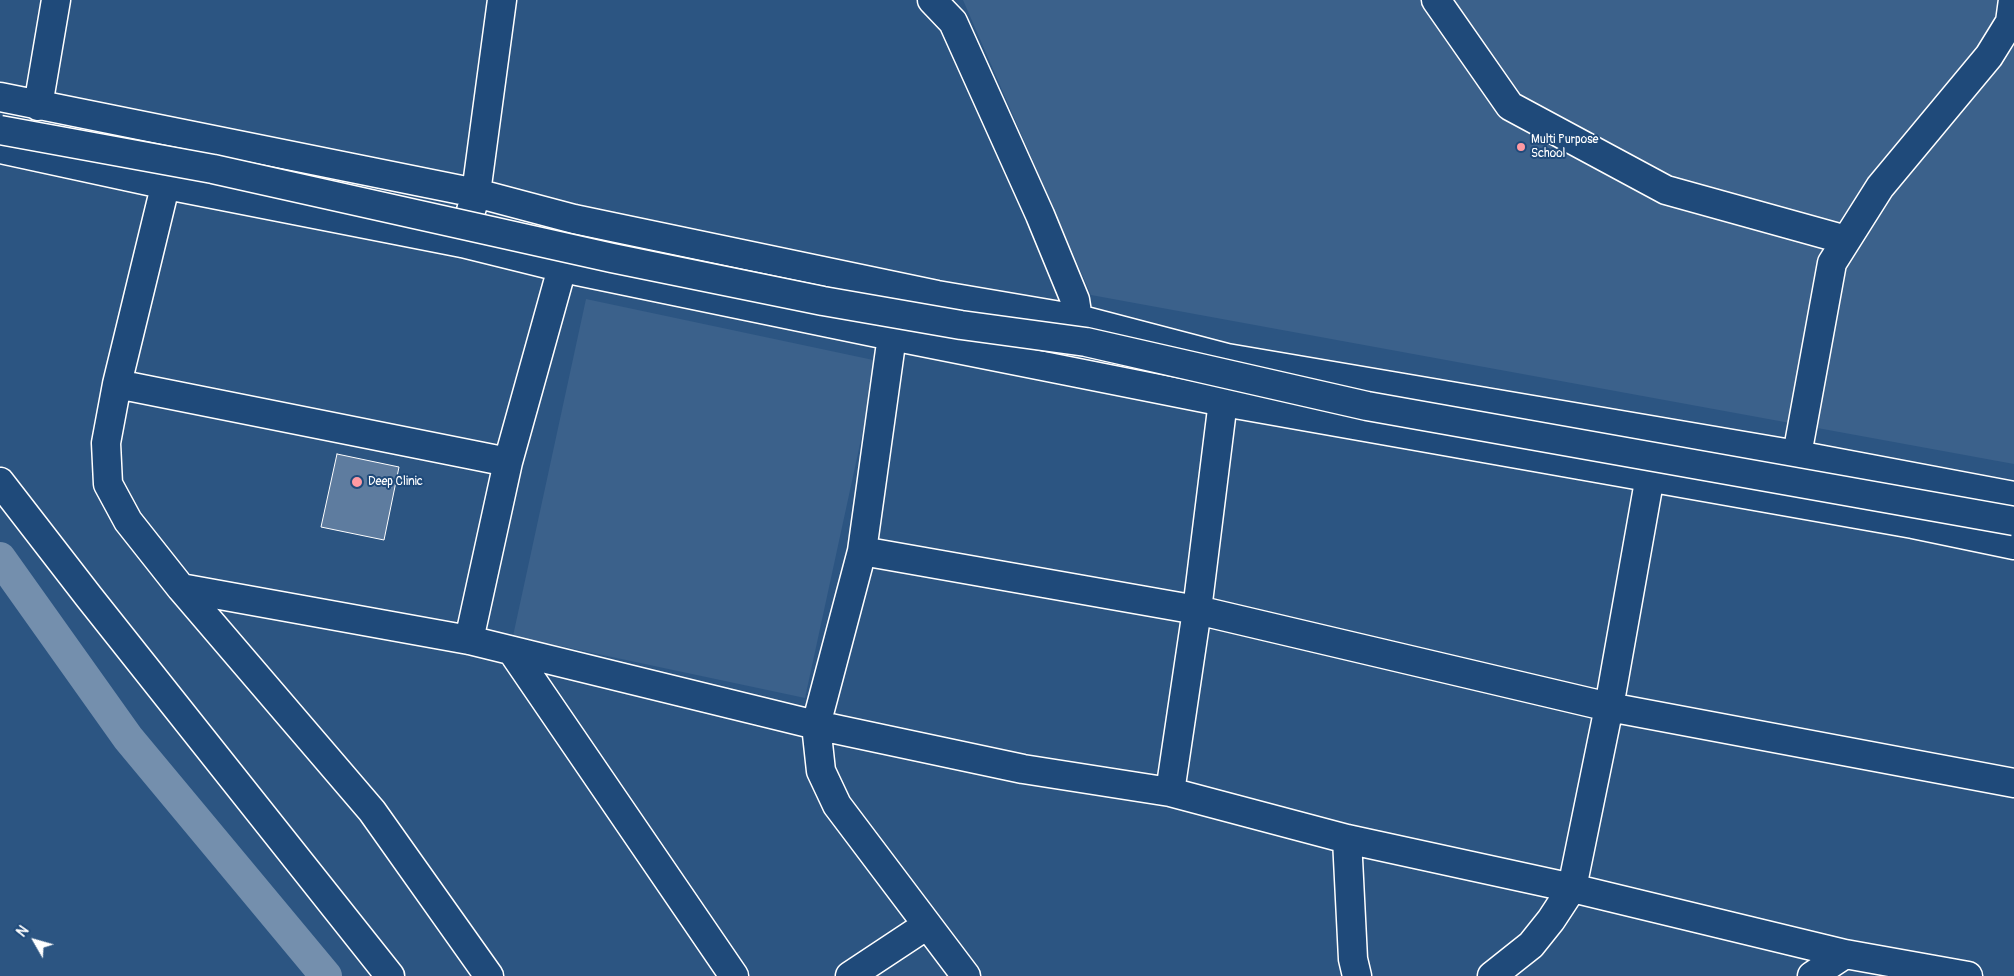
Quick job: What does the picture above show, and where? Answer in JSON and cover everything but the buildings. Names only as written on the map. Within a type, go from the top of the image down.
[{"type":"street","points":[[38,106],[56,0]]},
{"type":"street","points":[[462,244],[476,193],[502,0]]},
{"type":"street","points":[[932,0],[953,22],[1076,300],[1078,319]]},
{"type":"street","points":[[1436,0],[1510,106],[1666,190],[1846,240]]},
{"type":"street","points":[[1797,455],[1832,263],[1880,187],[1989,56],[2010,22],[2013,0]]},
{"type":"street","points":[[0,97],[476,193],[574,219],[937,295],[1078,319],[1227,358],[1797,455],[2014,496]]},
{"type":"street","points":[[0,130],[213,169],[612,258],[824,301],[961,325],[1086,342],[1367,406],[2014,521]]},
{"type":"street","points":[[176,132],[166,185],[117,384],[106,443],[108,484],[128,521],[180,588],[372,811],[489,976]]},
{"type":"street","points":[[0,149],[166,185],[462,244],[563,268],[1224,402],[1650,476],[1913,524],[2014,545]]},
{"type":"street","points":[[469,640],[508,462],[563,268],[574,219]]},
{"type":"street","points":[[892,336],[862,551],[816,725],[821,771],[837,805],[966,976]]},
{"type":"street","points":[[1170,792],[1198,610],[1224,402],[1227,358]]},
{"type":"street","points":[[117,384],[508,462]]},
{"type":"street","points":[[1492,976],[1531,945],[1551,920],[1572,888],[1609,707],[1650,476]]},
{"type":"street","points":[[0,482],[390,976]]},
{"type":"street","points":[[862,551],[1198,610],[1609,707],[2014,783]]},
{"type":"street","points":[[180,588],[469,640],[816,725],[1022,769],[1170,792],[1346,839],[1572,888],[1845,954],[1968,976]]},
{"type":"street","points":[[512,651],[734,976]]},
{"type":"street","points":[[1346,839],[1353,959],[1357,976]]},
{"type":"street","points":[[850,976],[927,925]]},
{"type":"street","points":[[1812,976],[1845,954]]},
{"type":"shaded area","name":"Multi Purpose School","points":[[963,0],[2014,0],[2014,464],[1091,295]]},
{"type":"shaded area","points":[[586,299],[878,361],[805,698],[513,636]]},
{"type":"waterway","points":[[0,558],[128,738],[326,976]]},
{"type":"place","name":"Multi Purpose School","points":[[1521,147]]},
{"type":"place","name":"Deep Clinic","points":[[357,482]]}]
